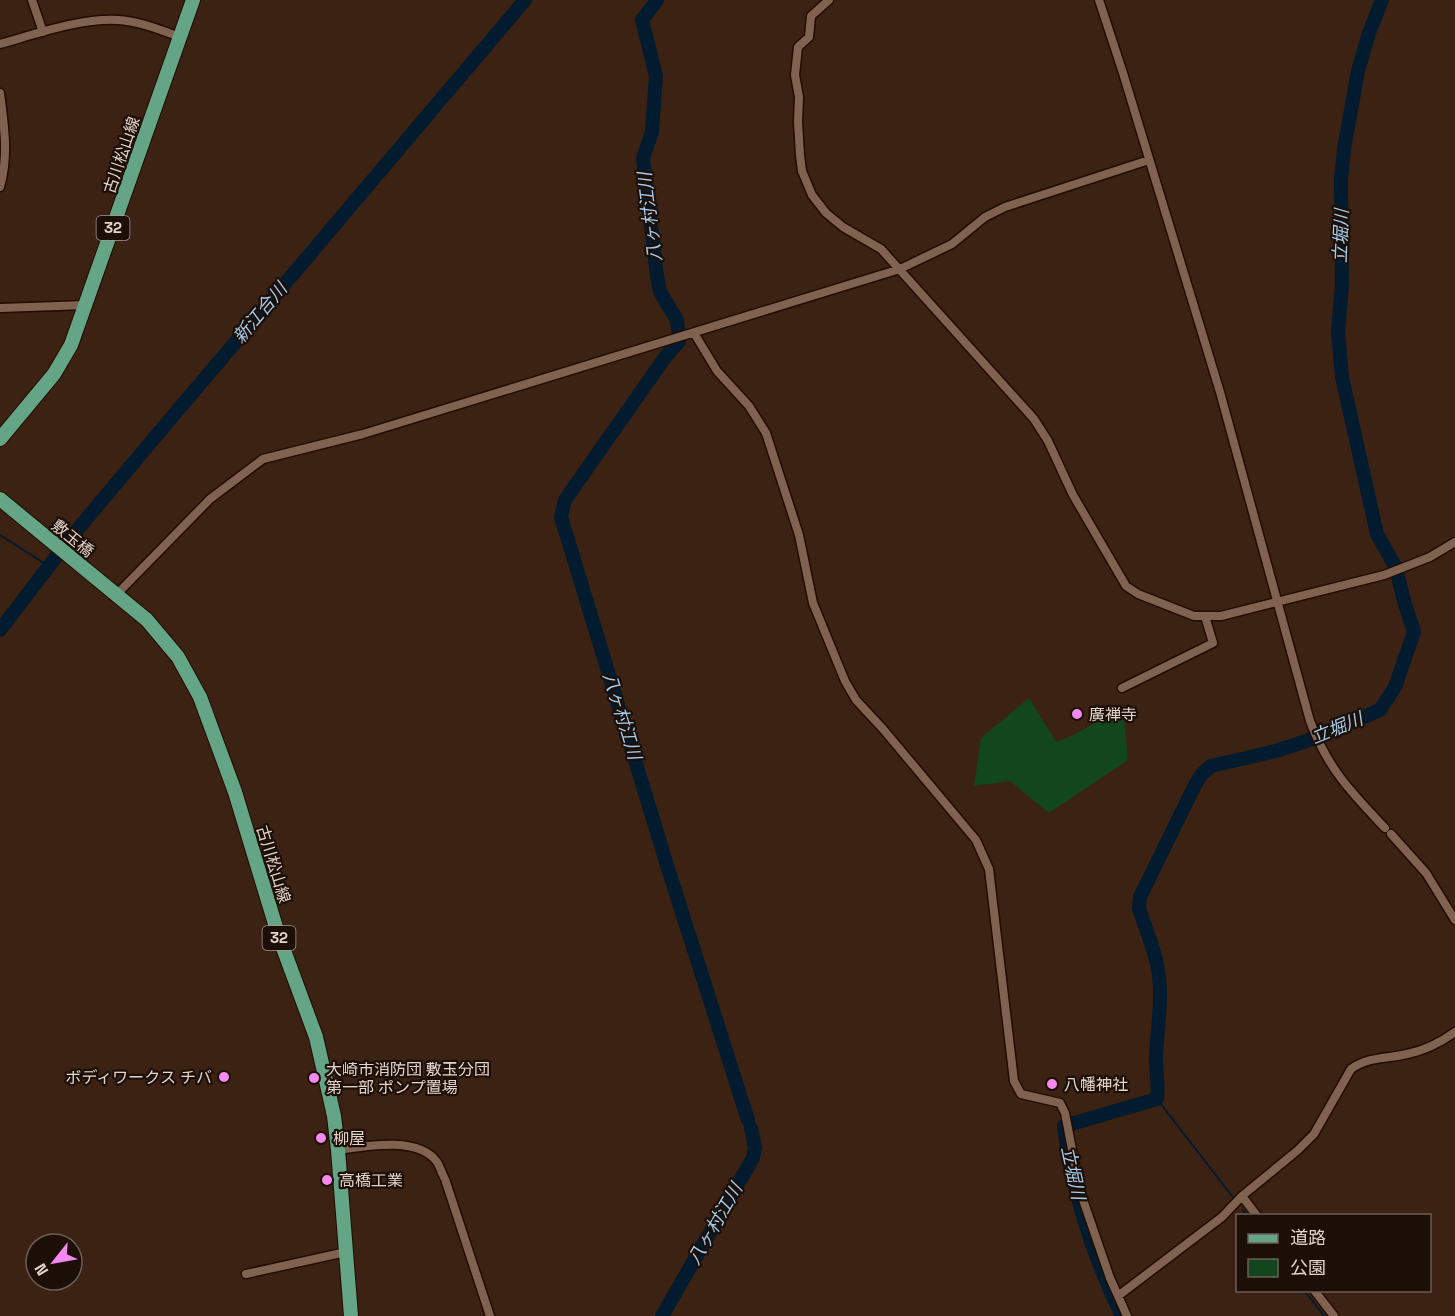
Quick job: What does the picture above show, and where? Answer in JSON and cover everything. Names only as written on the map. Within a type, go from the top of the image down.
[{"type":"main road","name":"古川松山線","points":[[0,439],[54,374],[71,345],[193,0]]},
{"type":"main road","name":"敷玉橋","points":[[3,503],[117,594]]},
{"type":"main road","name":"古川松山線","points":[[117,594],[147,620],[165,640],[178,657],[200,697],[235,792],[279,937],[316,1037],[334,1116],[351,1316]]},
{"type":"street","points":[[32,0],[43,32]]},
{"type":"street","points":[[830,0],[811,16],[809,37],[798,47],[795,75],[799,97],[798,122],[802,171],[812,195],[826,213],[843,227],[881,249],[1034,419],[1048,441],[1073,495],[1126,586],[1138,594],[1194,616],[1221,616],[1384,575],[1430,557],[1455,542]]},
{"type":"street","points":[[1099,0],[1220,392],[1276,601],[1310,721],[1320,747],[1343,783],[1426,873],[1455,920]]},
{"type":"street","points":[[0,44],[43,32],[100,21],[118,20],[134,22],[180,37]]},
{"type":"street","points":[[0,93],[5,170],[0,187]]},
{"type":"street","points":[[117,594],[210,499],[263,459],[363,434],[900,269],[952,244],[985,217],[1005,207],[1149,160]]},
{"type":"street","points":[[0,308],[86,305]]},
{"type":"street","points":[[694,333],[717,371],[750,406],[766,433],[799,535],[813,603],[845,681],[856,700],[976,840],[986,861],[991,886],[1014,1081],[1021,1094],[1060,1103],[1065,1113],[1080,1191],[1092,1230],[1127,1316]]},
{"type":"street","points":[[1122,688],[1213,644],[1205,616]]},
{"type":"street","points":[[1118,1296],[1222,1217],[1242,1196],[1298,1150],[1314,1134],[1352,1068],[1376,1058],[1405,1055],[1429,1049],[1455,1032]]},
{"type":"street","points":[[338,1149],[403,1144],[432,1157],[445,1179],[490,1316]]},
{"type":"street","points":[[1242,1196],[1256,1214]]},
{"type":"street","points":[[246,1274],[346,1252]]},
{"type":"street","points":[[1316,1292],[1334,1316]]},
{"type":"green space","points":[[1029,698],[1056,742],[1072,736],[1123,707],[1128,760],[1049,813],[1010,781],[974,786],[981,738]]},
{"type":"waterway","name":"新江合川","points":[[0,630],[72,536],[525,0]]},
{"type":"waterway","name":"八ヶ村江川","points":[[657,0],[642,20],[656,76],[652,132],[643,158],[660,292],[677,320],[678,330]]},
{"type":"waterway","name":"立堀川","points":[[1122,1316],[1085,1223],[1072,1175],[1064,1126],[1157,1099],[1159,980],[1155,954],[1139,908],[1140,897],[1201,775],[1211,766],[1276,751],[1312,739],[1380,710],[1395,687],[1414,632],[1396,568],[1377,534],[1342,377],[1338,332],[1342,284],[1341,180],[1344,149],[1358,71],[1382,0]]},
{"type":"waterway","name":"八ヶ村江川","points":[[679,338],[679,342],[666,356],[565,500],[561,517],[666,862],[748,1120]]},
{"type":"waterway","points":[[0,535],[50,567]]},
{"type":"waterway","points":[[1157,1099],[1235,1200]]},
{"type":"waterway","name":"八ヶ村江川","points":[[662,1316],[753,1158],[755,1147],[751,1128]]},
{"type":"waterway","points":[[1243,1210],[1246,1214]]},
{"type":"waterway","points":[[1306,1292],[1324,1316]]},
{"type":"place","name":"廣禅寺","points":[[1077,714]]},
{"type":"place","name":"ボディワークス チバ","points":[[224,1077]]},
{"type":"place","name":"大崎市消防団 敷玉分団 第一部 ポンプ置場","points":[[314,1078]]},
{"type":"place","name":"八幡神社","points":[[1052,1084]]},
{"type":"place","name":"柳屋","points":[[321,1138]]},
{"type":"place","name":"高橋工業","points":[[327,1180]]}]
